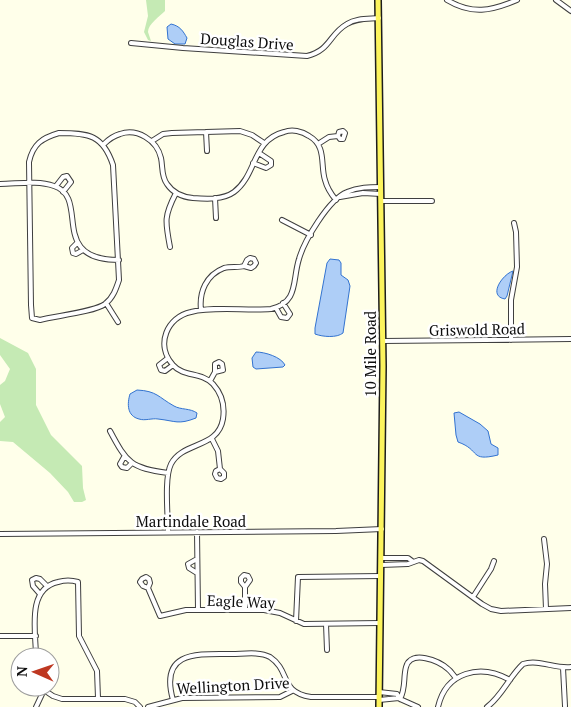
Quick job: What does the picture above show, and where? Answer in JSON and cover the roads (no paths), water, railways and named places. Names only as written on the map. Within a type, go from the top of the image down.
[{"type":"main road","name":"10 Mile Road","points":[[378,0],[383,341],[382,528],[378,707]]},
{"type":"street","points":[[446,0],[458,7],[477,10],[491,9],[517,0]]},
{"type":"street","points":[[556,0],[571,11]]},
{"type":"street","name":"Douglas Drive","points":[[131,43],[306,56],[325,48],[346,24],[361,19],[379,18]]},
{"type":"street","points":[[104,144],[120,134],[138,134],[152,142],[161,158],[163,175],[167,184],[176,193],[191,198],[215,198],[234,191],[243,182],[264,143],[271,137],[292,130],[310,136],[318,144],[322,155],[324,180],[331,194],[338,198],[363,194],[382,194]]},
{"type":"street","points":[[152,142],[163,134],[172,132],[240,131],[252,135],[264,143]]},
{"type":"street","points":[[206,132],[207,151]]},
{"type":"street","points":[[59,133],[84,134],[104,144],[113,165],[119,280],[117,287],[106,303],[100,307],[40,320],[32,318],[30,154],[40,140],[59,133]]},
{"type":"street","points":[[318,144],[329,137],[338,136]]},
{"type":"street","points":[[254,162],[266,168],[271,165],[269,158],[259,152]]},
{"type":"street","points":[[56,186],[63,177],[67,176],[70,178],[69,185],[63,192]]},
{"type":"street","points":[[0,184],[29,183],[56,186],[63,192],[72,209],[74,234],[77,243],[91,256],[100,259],[118,260]]},
{"type":"street","points":[[168,532],[168,473],[172,462],[181,452],[212,439],[222,424],[223,411],[221,397],[210,381],[186,374],[173,365],[168,358],[165,340],[172,322],[181,315],[202,310],[276,308],[292,294],[299,258],[323,214],[338,198],[348,191],[358,188],[381,187]]},
{"type":"street","points":[[170,247],[166,228],[166,214],[176,193]]},
{"type":"street","points":[[215,198],[216,218]]},
{"type":"street","points":[[382,202],[432,201]]},
{"type":"street","points":[[282,220],[311,235]]},
{"type":"street","points":[[511,340],[511,300],[517,267],[514,223]]},
{"type":"street","points":[[77,243],[72,248],[73,253],[76,254],[83,250]]},
{"type":"street","points":[[202,310],[202,290],[210,277],[225,268],[244,266]]},
{"type":"street","points":[[106,303],[118,322]]},
{"type":"street","points":[[276,308],[281,317],[287,318],[290,314],[283,303]]},
{"type":"street","name":"Griswold Road","points":[[383,341],[571,339]]},
{"type":"street","points":[[168,358],[159,365],[161,370],[165,370],[173,365]]},
{"type":"street","points":[[210,381],[215,372]]},
{"type":"street","points":[[110,431],[124,457],[132,463],[144,469],[168,473]]},
{"type":"street","points":[[212,439],[218,451],[220,469]]},
{"type":"street","points":[[124,457],[120,464],[122,467],[126,468],[132,463]]},
{"type":"street","name":"Martindale Road","points":[[0,534],[336,531],[382,528]]},
{"type":"street","points":[[197,532],[198,610]]},
{"type":"street","points":[[544,539],[547,564],[545,584],[546,609]]},
{"type":"street","points":[[381,558],[408,558],[412,561]]},
{"type":"street","points":[[197,559],[188,564],[189,568],[197,573]]},
{"type":"street","points":[[381,565],[408,564],[419,560],[449,583],[473,597],[481,606],[491,609],[501,611],[571,608]]},
{"type":"street","points":[[473,597],[494,561]]},
{"type":"street","points":[[296,621],[298,577],[381,576]]},
{"type":"street","points":[[40,594],[33,586],[32,580],[36,578],[46,588]]},
{"type":"street","points":[[36,647],[36,606],[40,594],[46,588],[62,581],[78,582],[79,636],[97,671],[98,698]]},
{"type":"street","points":[[245,587],[245,610]]},
{"type":"street","name":"Eagle Way","points":[[148,588],[160,616],[175,612],[198,610],[245,610],[273,612],[304,624],[380,623]]},
{"type":"street","points":[[326,624],[327,650]]},
{"type":"street","points":[[0,636],[36,636]]},
{"type":"street","points":[[173,700],[170,677],[175,666],[184,658],[200,654],[250,654],[266,656],[279,666],[292,690]]},
{"type":"street","points":[[400,698],[404,692],[406,667],[410,660],[421,658],[434,660],[448,668],[456,678]]},
{"type":"street","points":[[487,707],[494,702],[523,664],[540,662],[563,668],[571,667]]},
{"type":"street","points":[[563,668],[565,706]]},
{"type":"street","points":[[438,707],[443,692],[450,682],[456,678],[478,672],[497,674],[510,680]]},
{"type":"street","name":"Wellington Drive","points":[[148,707],[188,698],[280,697],[292,690],[300,695],[311,697],[379,696]]},
{"type":"street","points":[[379,696],[396,694],[418,707]]},
{"type":"street","points":[[379,696],[400,698]]},
{"type":"street","points":[[58,697],[125,698],[135,702],[140,707]]},
{"type":"water","points":[[171,24],[179,27],[184,33],[187,38],[185,44],[175,44],[168,39],[167,27]]},
{"type":"water","points":[[330,259],[339,260],[341,263],[341,275],[348,280],[350,286],[343,333],[337,336],[322,336],[315,334],[315,328],[327,263]]},
{"type":"water","points":[[513,271],[505,299],[497,294],[498,285],[505,276]]},
{"type":"water","points":[[256,352],[272,356],[285,365],[283,367],[256,369],[253,367],[252,358]]},
{"type":"water","points":[[137,390],[153,393],[177,407],[194,411],[197,413],[196,418],[181,422],[156,419],[141,420],[132,415],[128,402],[130,394]]},
{"type":"water","points":[[459,412],[488,431],[491,444],[498,448],[498,455],[489,457],[479,456],[470,448],[458,442],[454,413]]}]
